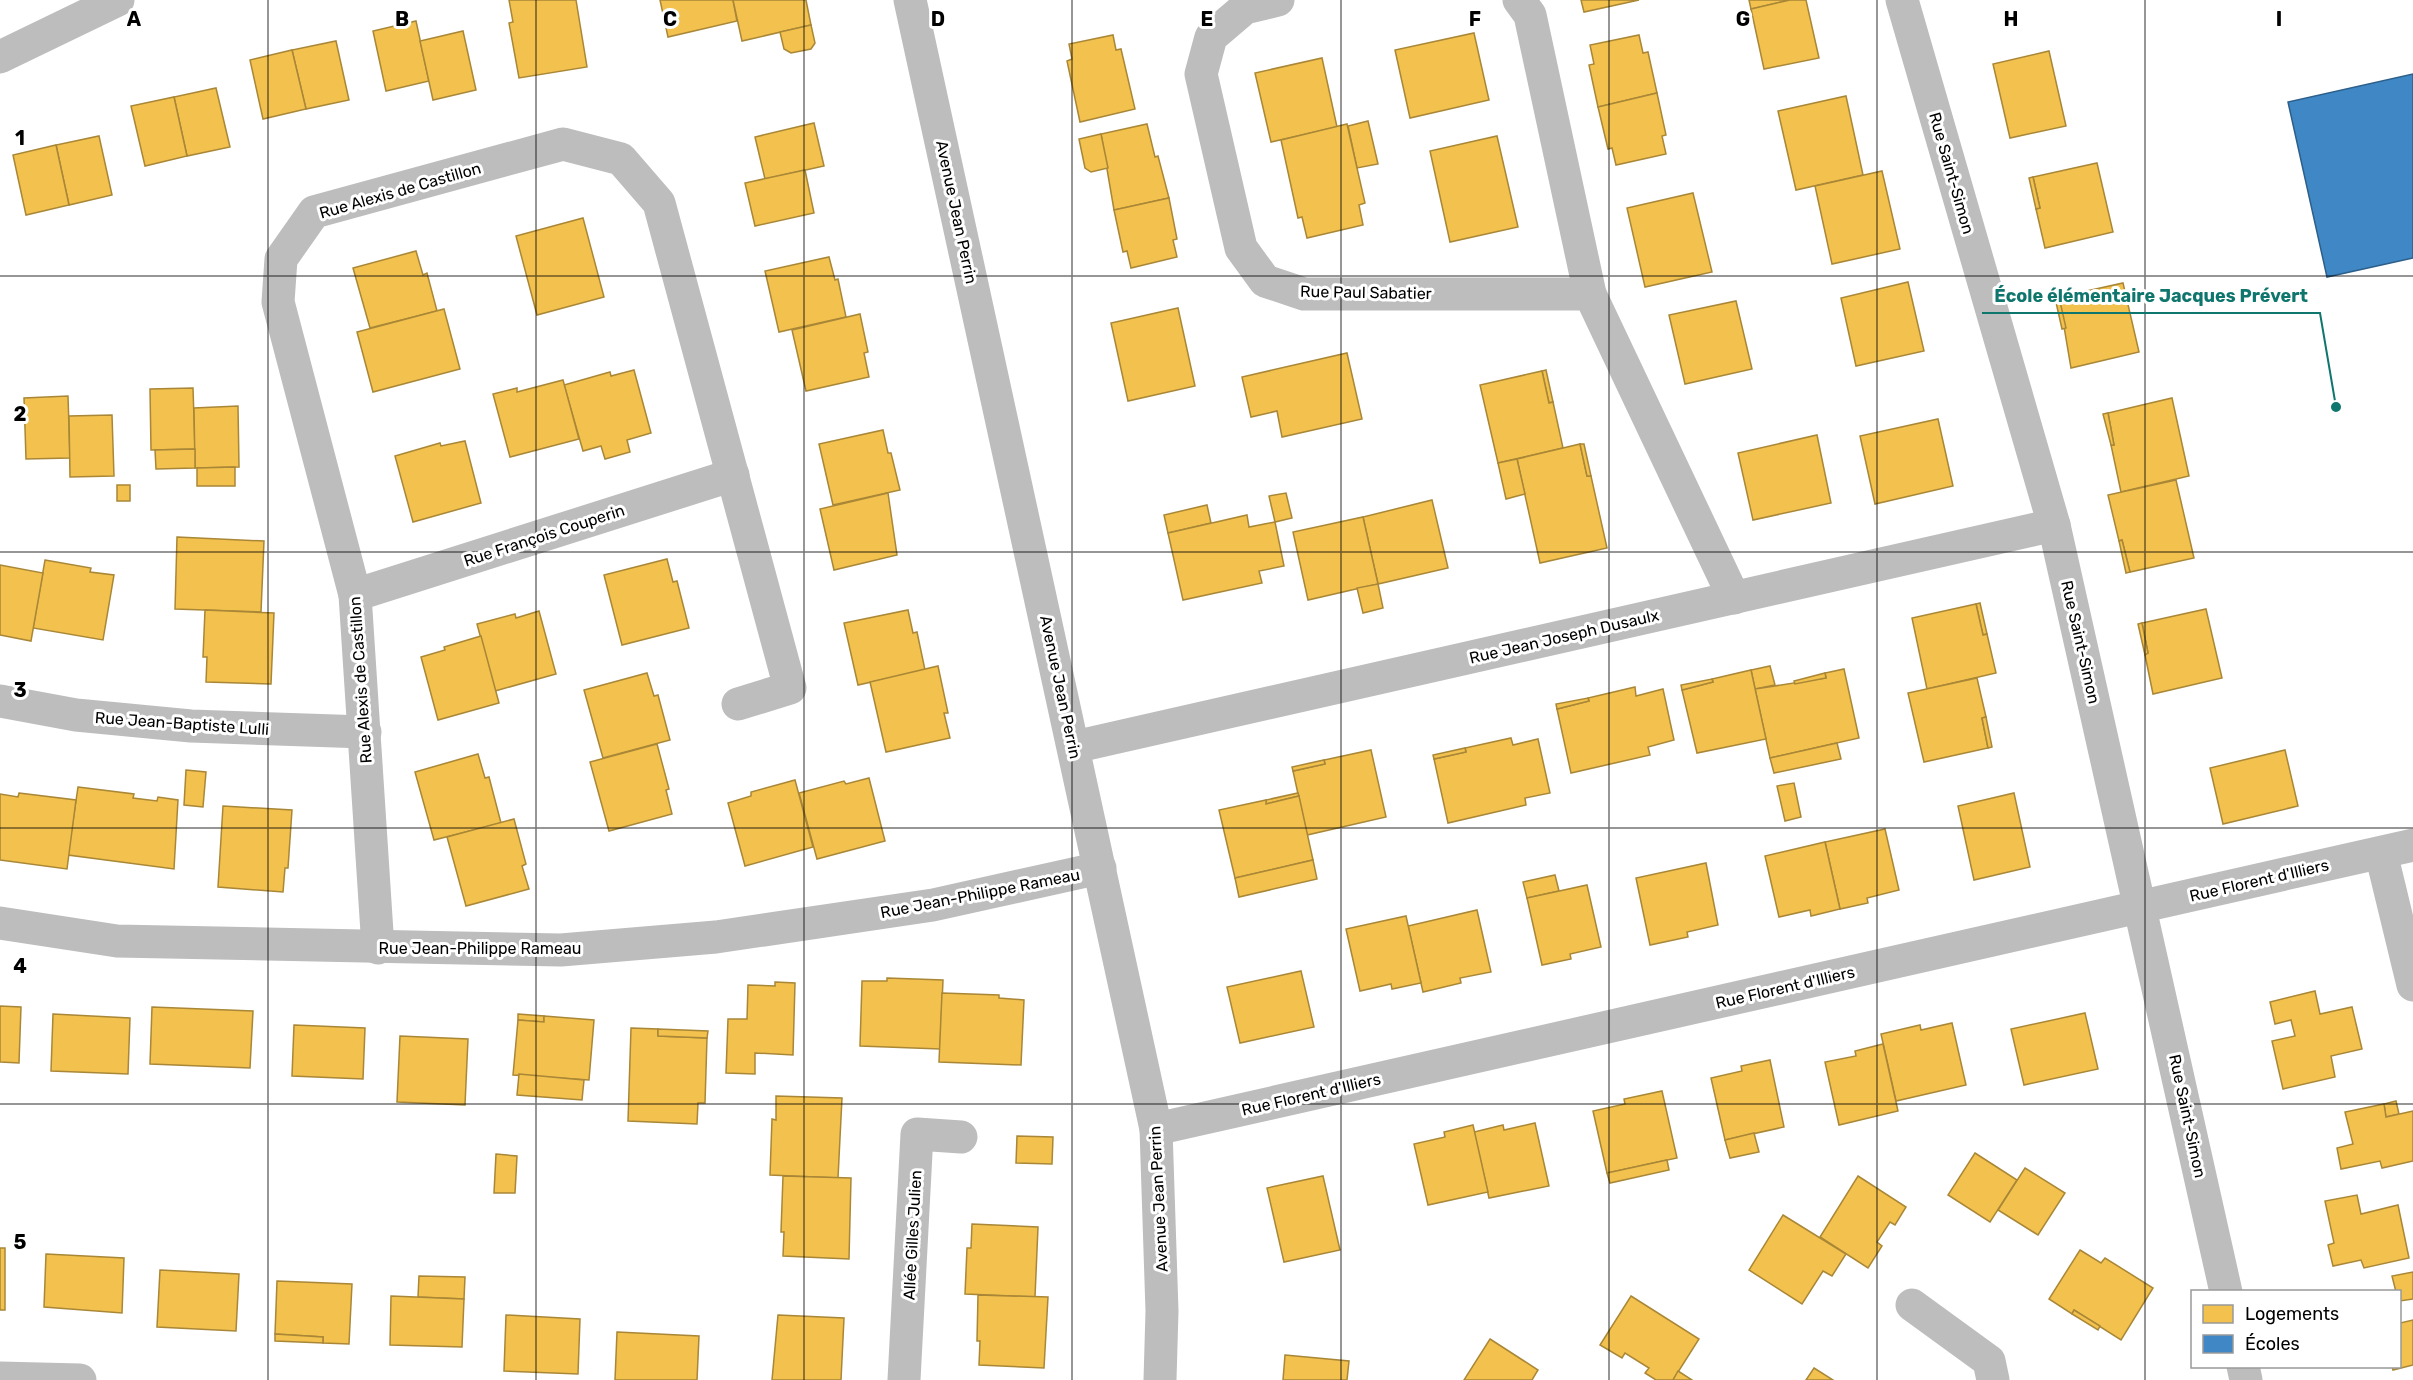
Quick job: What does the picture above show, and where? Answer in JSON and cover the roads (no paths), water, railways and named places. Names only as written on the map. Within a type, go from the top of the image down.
[{"type":"street","points":[[0,57],[118,0]]},
{"type":"street","name":"Avenue Jean Perrin","points":[[910,0],[1156,1129],[1162,1311],[1160,1380]]},
{"type":"street","name":"Rue Paul Sabatier","points":[[1278,0],[1245,8],[1211,37],[1201,74],[1241,248],[1265,281],[1304,294],[1590,294]]},
{"type":"street","points":[[1519,0],[1530,15],[1590,294],[1734,597]]},
{"type":"street","name":"Rue Saint-Simon","points":[[1902,0],[2054,525],[2142,907],[2226,1290]]},
{"type":"street","name":"Rue Alexis de Castillon","points":[[378,948],[355,595],[278,302],[281,259],[314,212],[563,144],[621,159],[659,203],[790,688],[738,704]]},
{"type":"street","name":"Rue François Couperin","points":[[355,595],[733,475]]},
{"type":"street","name":"Rue Jean Joseph Dusaulx","points":[[1074,747],[2054,525]]},
{"type":"street","name":"Rue Jean-Baptiste Lulli","points":[[0,701],[76,715],[191,726],[365,732]]},
{"type":"street","name":"Rue Florent d'Illiers","points":[[1156,1129],[2413,845]]},
{"type":"street","points":[[2381,853],[2413,985]]},
{"type":"street","name":"Rue Jean-Philippe Rameau","points":[[0,923],[117,941],[561,950],[716,937],[933,905],[1100,868]]},
{"type":"street","name":"Allée Gilles Julien","points":[[904,1380],[917,1134],[961,1137]]},
{"type":"street","points":[[1912,1305],[1989,1360],[1993,1380]]},
{"type":"street","points":[[0,1378],[80,1380]]},
{"type":"place","name":"École élémentaire Jacques Prévert","points":[[2336,407]]}]
